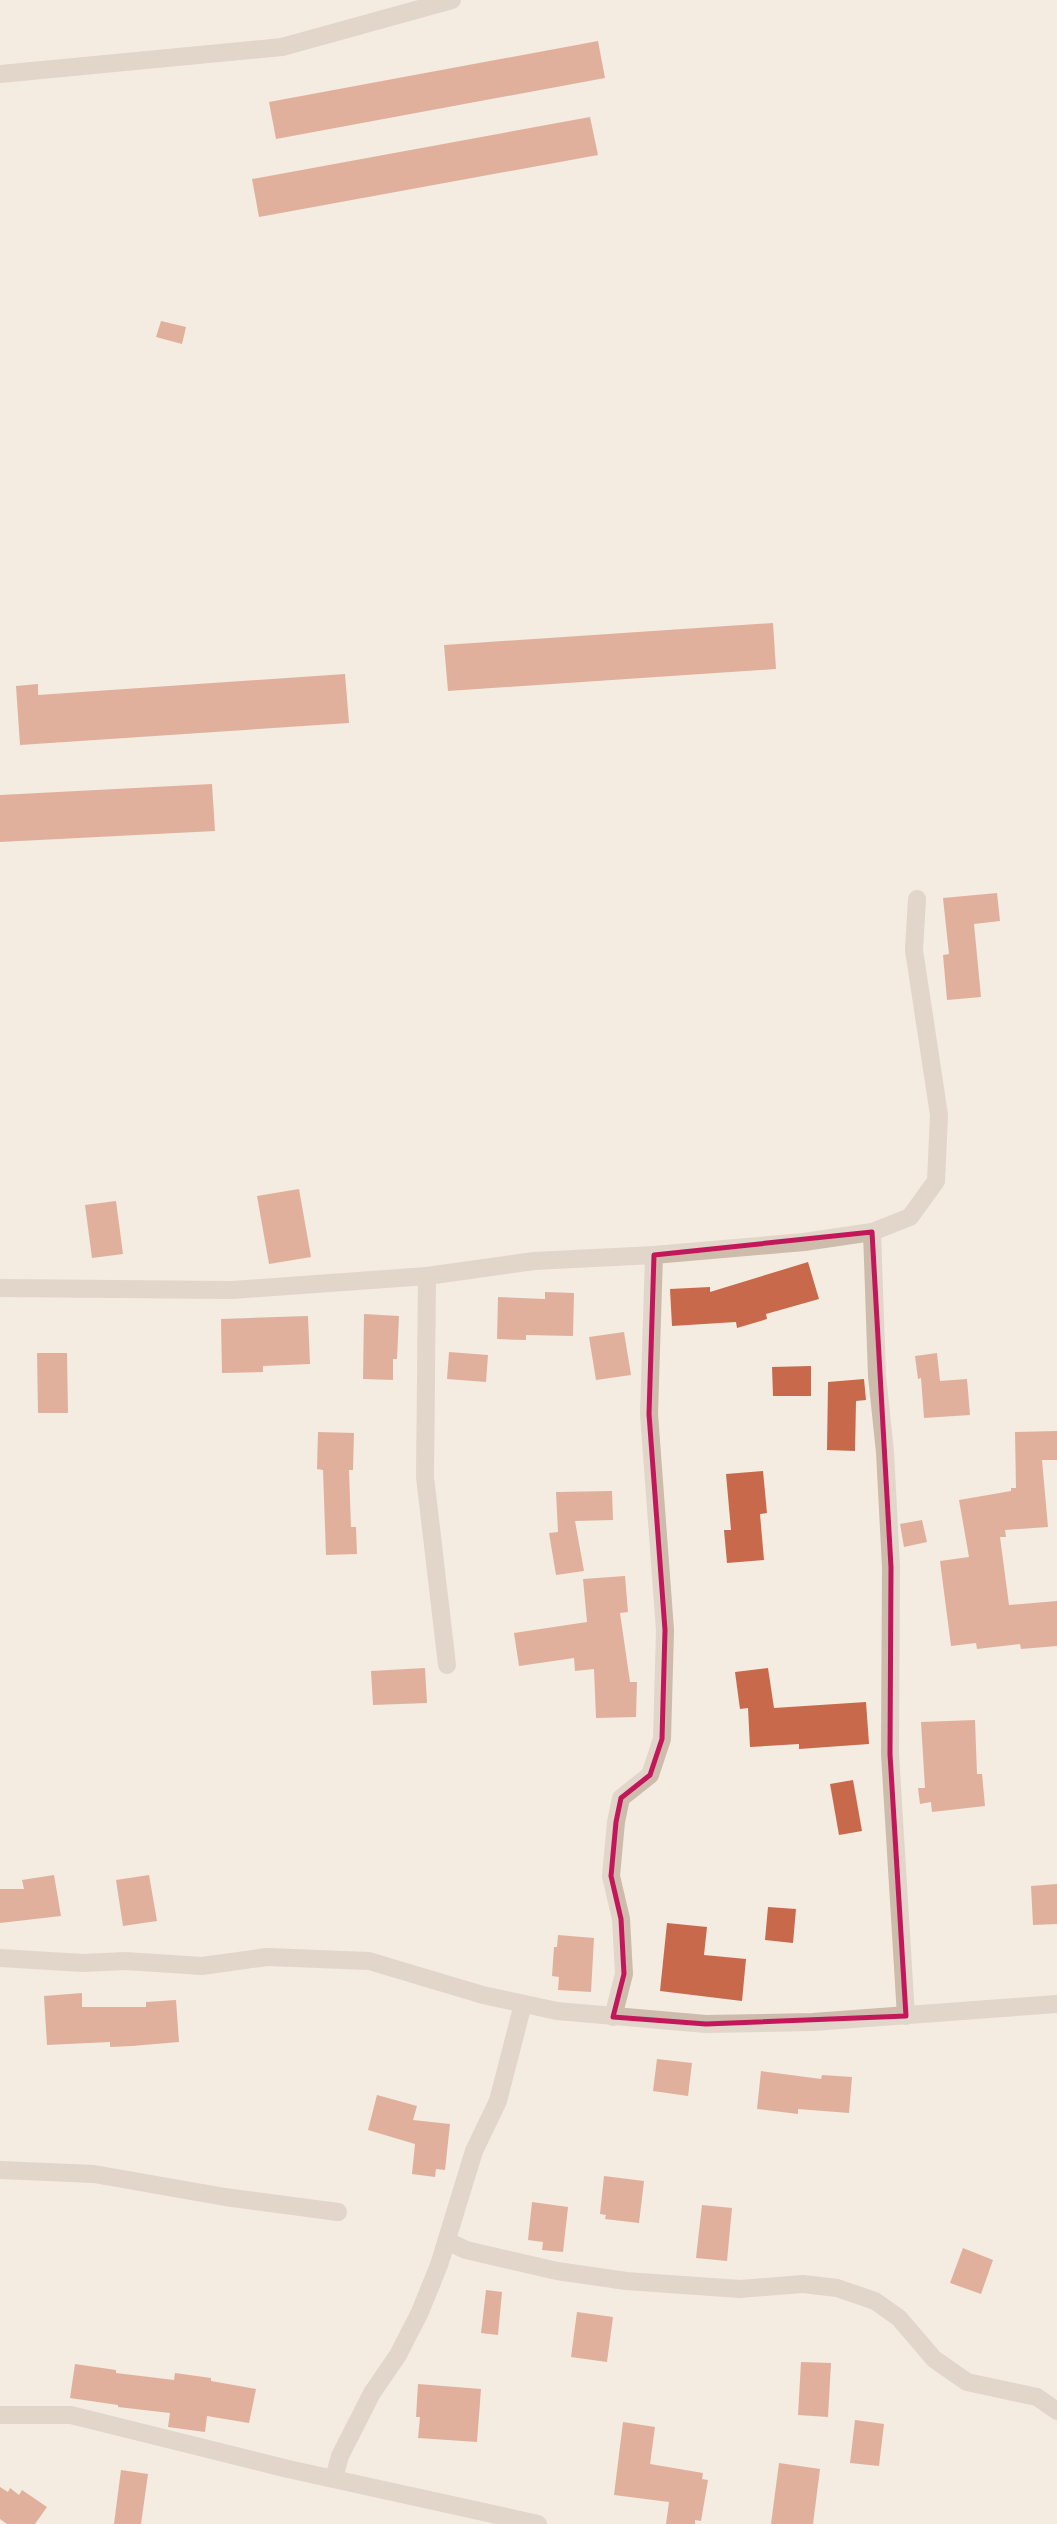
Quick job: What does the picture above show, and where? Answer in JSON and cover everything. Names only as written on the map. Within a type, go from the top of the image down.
[{"type":"street","points":[[0,74],[282,47],[452,0]]},
{"type":"street","points":[[0,1287],[232,1290],[427,1276],[534,1261],[654,1255],[804,1242],[872,1231],[910,1217],[936,1181],[939,1115],[915,950],[917,899]]},
{"type":"street","points":[[872,1231],[877,1376],[885,1452],[891,1567],[890,1754],[906,2016]]},
{"type":"street","points":[[613,2017],[624,1974],[621,1919],[611,1876],[616,1822],[621,1798],[650,1775],[662,1739],[665,1630],[649,1414],[654,1255]]},
{"type":"street","points":[[427,1276],[425,1477],[447,1665]]},
{"type":"street","points":[[0,1958],[202,1966],[267,1957],[369,1961],[483,1995],[557,2011],[706,2024],[813,2022],[1057,2004]]},
{"type":"street","points":[[334,2478],[340,2456],[372,2393],[398,2355],[420,2312],[447,2241],[474,2151],[498,2101],[523,2004]]},
{"type":"street","points":[[0,2171],[94,2174],[226,2197],[338,2212]]},
{"type":"street","points":[[447,2241],[466,2250],[557,2271],[626,2281],[740,2289],[803,2284],[837,2288],[875,2301],[899,2318],[933,2359],[967,2382],[1037,2397],[1057,2411]]},
{"type":"street","points":[[0,2415],[71,2415],[538,2524]]},
{"type":"highlighted area","points":[[872,1232],[891,1567],[890,1754],[906,2016],[706,2024],[613,2017],[624,1974],[621,1919],[611,1876],[616,1822],[621,1798],[650,1775],[662,1739],[665,1630],[649,1414],[654,1255]]},
{"type":"building","points":[[598,41],[605,78],[276,139],[269,102]]},
{"type":"building","points":[[590,117],[598,155],[259,217],[252,179]]},
{"type":"building","points":[[161,321],[186,327],[182,344],[156,337]]},
{"type":"building","points":[[773,623],[776,669],[448,691],[444,645]]},
{"type":"building","points":[[345,674],[349,723],[20,745],[16,686],[38,684],[38,695]]},
{"type":"building","points":[[212,784],[215,831],[0,842],[0,795]]},
{"type":"building","points":[[997,893],[1000,921],[974,924],[981,997],[947,1000],[943,955],[949,954],[943,898]]},
{"type":"building","points":[[299,1189],[311,1257],[269,1264],[257,1196]]},
{"type":"building","points":[[116,1201],[123,1254],[92,1258],[85,1205]]},
{"type":"building","points":[[808,1262],[819,1299],[766,1314],[767,1319],[737,1328],[736,1322],[672,1326],[670,1289],[710,1287],[710,1292]]},
{"type":"building","points":[[545,1292],[574,1293],[573,1336],[526,1335],[526,1340],[497,1339],[498,1297],[545,1299]]},
{"type":"building","points":[[364,1314],[399,1316],[393,1380],[363,1379]]},
{"type":"building","points":[[308,1316],[310,1364],[263,1366],[263,1372],[222,1373],[221,1319]]},
{"type":"building","points":[[624,1332],[631,1375],[596,1380],[589,1337]]},
{"type":"building","points":[[449,1352],[488,1355],[486,1382],[447,1379]]},
{"type":"building","points":[[37,1353],[67,1353],[68,1413],[38,1413]]},
{"type":"building","points":[[937,1353],[940,1381],[967,1379],[970,1415],[924,1418],[921,1378],[918,1379],[915,1356]]},
{"type":"building","points":[[811,1366],[811,1396],[773,1396],[772,1367]]},
{"type":"building","points":[[864,1379],[866,1400],[856,1401],[855,1451],[827,1450],[828,1382]]},
{"type":"building","points":[[1057,1431],[1057,1460],[1042,1460],[1048,1527],[1005,1530],[1006,1537],[1000,1537],[1009,1605],[1057,1601],[1057,1646],[1021,1649],[1020,1644],[977,1649],[976,1643],[951,1646],[940,1561],[969,1557],[959,1500],[1016,1488],[1015,1432]]},
{"type":"building","points":[[318,1432],[354,1433],[353,1470],[349,1470],[351,1527],[356,1527],[357,1554],[326,1555],[323,1470],[317,1469]]},
{"type":"building","points":[[763,1471],[767,1513],[760,1514],[764,1560],[727,1563],[724,1530],[731,1530],[726,1474]]},
{"type":"building","points":[[612,1491],[613,1520],[575,1521],[584,1571],[556,1575],[549,1533],[558,1532],[556,1492]]},
{"type":"building","points":[[922,1520],[927,1542],[904,1547],[900,1524]]},
{"type":"building","points":[[625,1576],[628,1612],[620,1613],[630,1682],[637,1682],[636,1717],[596,1718],[594,1669],[575,1671],[574,1658],[519,1666],[514,1633],[587,1622],[583,1579]]},
{"type":"building","points":[[425,1668],[427,1703],[373,1705],[371,1671]]},
{"type":"building","points":[[768,1668],[774,1708],[866,1702],[869,1744],[799,1749],[799,1744],[750,1747],[748,1708],[740,1709],[735,1672]]},
{"type":"building","points":[[975,1720],[977,1774],[982,1774],[985,1806],[932,1812],[931,1802],[920,1804],[918,1788],[925,1788],[921,1722]]},
{"type":"building","points":[[853,1780],[862,1831],[839,1835],[830,1784]]},
{"type":"building","points":[[54,1875],[61,1916],[0,1923],[0,1889],[24,1889],[22,1880]]},
{"type":"building","points":[[149,1875],[157,1921],[123,1926],[116,1880]]},
{"type":"building","points":[[1057,1884],[1057,1924],[1033,1925],[1031,1886]]},
{"type":"building","points":[[768,1907],[796,1909],[793,1943],[765,1940]]},
{"type":"building","points":[[667,1923],[707,1927],[704,1955],[746,1959],[742,2001],[660,1991]]},
{"type":"building","points":[[558,1935],[594,1938],[591,1992],[558,1990],[559,1977],[552,1976],[554,1947],[557,1947]]},
{"type":"building","points":[[82,1993],[82,2007],[146,2007],[146,2002],[176,2000],[179,2042],[110,2047],[110,2042],[47,2045],[44,1996]]},
{"type":"building","points":[[657,2059],[692,2063],[688,2096],[653,2091]]},
{"type":"building","points":[[761,2071],[821,2079],[822,2075],[852,2077],[849,2113],[798,2109],[798,2114],[757,2109]]},
{"type":"building","points":[[377,2095],[417,2106],[413,2120],[450,2124],[445,2170],[436,2169],[435,2177],[412,2174],[415,2144],[368,2130]]},
{"type":"building","points":[[604,2176],[644,2181],[639,2223],[605,2219],[606,2215],[600,2214]]},
{"type":"building","points":[[532,2202],[568,2207],[563,2252],[542,2250],[543,2242],[528,2240]]},
{"type":"building","points":[[702,2205],[732,2208],[727,2261],[696,2258]]},
{"type":"building","points":[[963,2248],[993,2260],[981,2294],[950,2283]]},
{"type":"building","points":[[486,2290],[502,2292],[498,2335],[481,2333]]},
{"type":"building","points":[[577,2312],[613,2317],[607,2362],[571,2357]]},
{"type":"building","points":[[801,2362],[831,2363],[828,2417],[798,2415]]},
{"type":"building","points":[[75,2364],[116,2370],[116,2373],[174,2380],[175,2373],[256,2389],[249,2423],[207,2416],[205,2432],[168,2427],[170,2413],[70,2398]]},
{"type":"building","points":[[418,2384],[481,2389],[477,2442],[418,2438]]},
{"type":"building","points":[[855,2420],[884,2424],[879,2466],[850,2463]]},
{"type":"building","points":[[623,2422],[655,2427],[650,2464],[703,2473],[702,2479],[708,2480],[701,2521],[695,2520],[695,2524],[666,2524],[669,2502],[614,2495]]},
{"type":"building","points":[[779,2463],[820,2469],[813,2524],[771,2524]]},
{"type":"building","points":[[121,2470],[148,2474],[141,2524],[114,2524]]},
{"type":"building","points":[[0,2487],[8,2492],[10,2488],[19,2495],[22,2490],[47,2507],[35,2524],[7,2524],[0,2519]]}]
